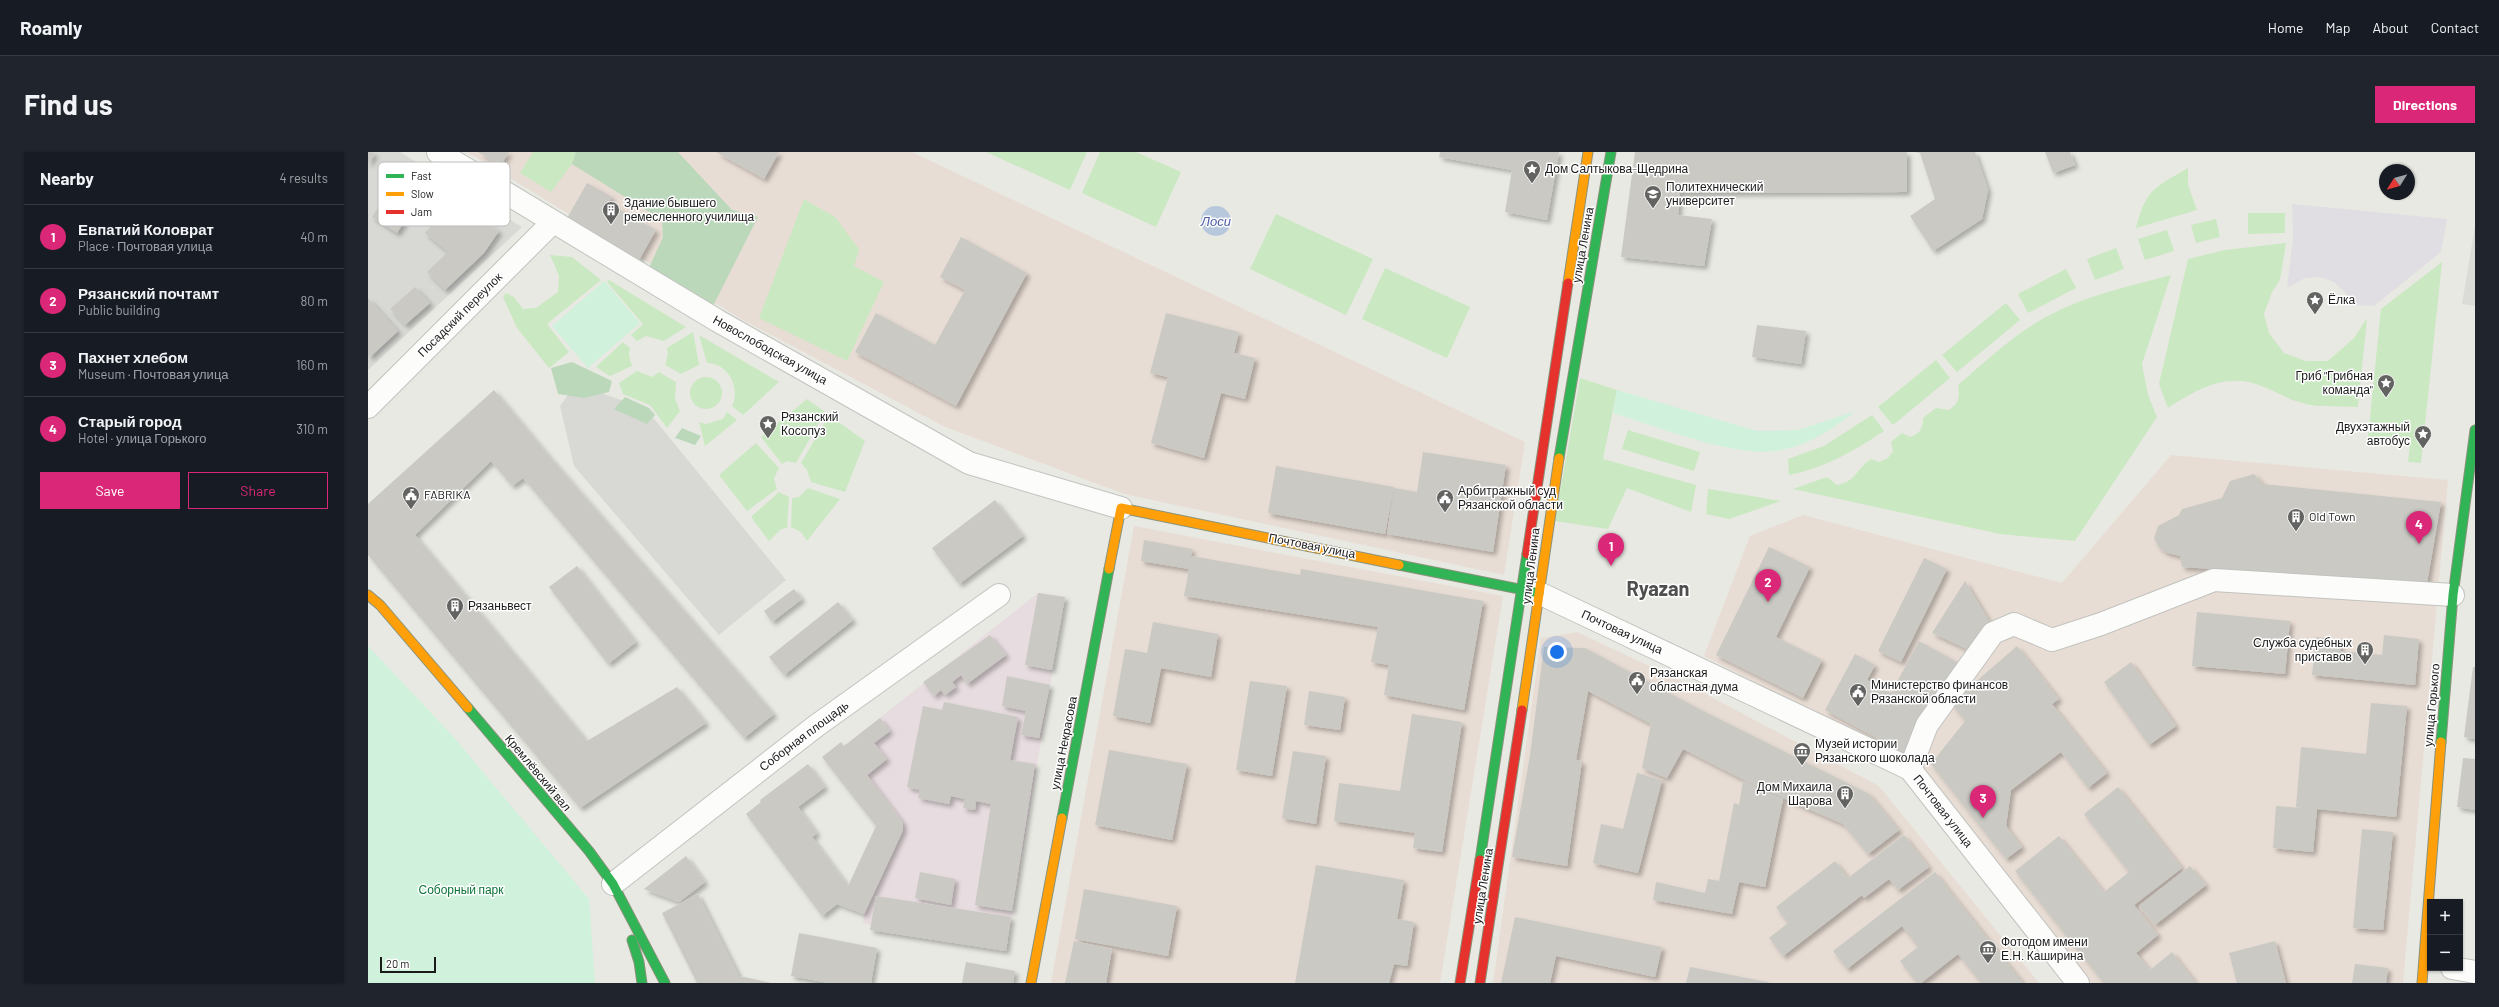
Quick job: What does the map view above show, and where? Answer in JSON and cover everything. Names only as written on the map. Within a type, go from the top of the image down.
[{"type":"main road","name":"улица Ленина","points":[[1480,983],[1588,152]]},
{"type":"main road","name":"улица Ленина","points":[[1460,983],[1530,591],[1548,525],[1611,152]]},
{"type":"main road","name":"улица Горького","points":[[2425,970],[2453,595],[2458,543],[2475,430]]},
{"type":"main road","name":"Почтовая улица","points":[[1121,508],[1530,591]]},
{"type":"main road","name":"улица Некрасова","points":[[1031,983],[1121,508]]},
{"type":"main road","points":[[2458,543],[2470,546]]},
{"type":"main road","name":"Кремлёвский вал","points":[[368,595],[380,605],[589,851],[613,884],[665,983]]},
{"type":"main road","points":[[613,884],[639,962],[642,983]]},
{"type":"street","name":"Новослободская улица","points":[[438,152],[454,162]]},
{"type":"street","name":"Новослободская улица","points":[[510,197],[718,321],[969,463],[1121,508]]},
{"type":"street","name":"Посадский переулок","points":[[368,407],[552,223]]},
{"type":"street","points":[[1910,769],[1927,725],[1993,633],[2014,624],[2052,640],[2101,624],[2214,580],[2453,595]]},
{"type":"street","name":"Почтовая улица","points":[[1530,591],[1910,769],[2078,983]]},
{"type":"street","name":"Соборная площадь","points":[[613,884],[816,726],[999,595]]},
{"type":"street","points":[[2463,970],[2475,972]]},
{"type":"shaded area","points":[[368,152],[400,152],[416,162],[378,162],[378,226],[510,226],[510,220],[522,227],[368,370]]},
{"type":"shaded area","points":[[467,152],[912,152],[1525,442],[1504,575],[1124,494],[943,426],[743,320],[510,178],[510,162],[483,162]]},
{"type":"shaded area","points":[[2292,204],[2447,219],[2441,252],[2374,306],[2351,305],[2345,292],[2334,282],[2320,277],[2305,278],[2287,288],[2293,238]]},
{"type":"shaded area","points":[[576,384],[646,409],[786,580],[719,635],[574,466],[560,406]]},
{"type":"shaded area","points":[[2171,455],[2448,480],[2403,983],[2092,983],[1920,766],[1704,656],[1750,536],[1803,515],[2062,583]]},
{"type":"shaded area","points":[[1134,526],[1503,596],[1440,983],[1051,983]]},
{"type":"shaded area","points":[[1038,593],[1065,597],[1006,951],[870,930],[871,925],[863,923],[864,914],[900,838],[903,823],[844,746]]},
{"type":"shaded area","points":[[1577,632],[1683,682],[1879,786],[2039,983],[1493,983],[1541,638]]},
{"type":"green space","points":[[533,152],[576,152],[572,164],[551,192],[520,173]]},
{"type":"green space","points":[[576,152],[678,152],[732,210],[758,217],[712,308],[648,270],[663,237],[662,220],[572,164]]},
{"type":"green space","points":[[986,152],[1087,152],[1070,190]]},
{"type":"green space","points":[[1100,152],[1136,152],[1181,172],[1156,227],[1082,193]]},
{"type":"green space","points":[[2188,168],[2188,185],[2197,210],[2136,228],[2144,205],[2153,191],[2159,185]]},
{"type":"green space","points":[[804,199],[835,217],[859,249],[854,266],[884,282],[847,361],[759,318]]},
{"type":"green space","points":[[2248,213],[2285,213],[2285,233],[2248,234]]},
{"type":"green space","points":[[1276,214],[1373,259],[1346,315],[1250,269]]},
{"type":"green space","points":[[2216,219],[2220,237],[2196,243],[2191,225]]},
{"type":"green space","points":[[2167,230],[2174,251],[2145,260],[2138,239]]},
{"type":"green space","points":[[2286,243],[2280,280],[2272,292],[2264,314],[2269,333],[2284,353],[2306,361],[2328,361],[2354,338],[2367,318],[2358,407],[2306,404],[2259,385],[2234,381],[2223,382],[2201,389],[2168,408],[2159,384],[2188,259],[2225,250]]},
{"type":"green space","points":[[2116,248],[2124,269],[2095,280],[2087,259]]},
{"type":"green space","points":[[550,255],[572,257],[601,280],[547,324],[569,352],[549,368],[517,328],[503,297],[506,293],[514,297],[523,309],[536,308],[558,292],[559,276]]},
{"type":"green space","points":[[2442,262],[2421,463],[2408,462],[2410,444],[2368,437],[2381,309]]},
{"type":"green space","points":[[1385,268],[1470,307],[1447,358],[1362,319]]},
{"type":"green space","points":[[2066,269],[2076,288],[2028,313],[2018,294]]},
{"type":"green space","points":[[2171,275],[2142,364],[2148,395],[2157,417],[2075,541],[2000,534],[1793,489],[1827,477],[1837,485],[1844,483],[1853,478],[1871,459],[1879,462],[1888,458],[1893,451],[1891,442],[1902,433],[1910,437],[1916,434],[1922,428],[1923,418],[1936,408],[1949,410],[1958,400],[1958,385],[2007,343],[2039,321],[2070,305],[2086,299],[2120,288]]},
{"type":"green space","points":[[609,280],[686,327],[664,341],[646,336],[637,341],[631,335],[643,324],[607,282]]},
{"type":"green space","points":[[604,281],[640,323],[588,368],[552,326]]},
{"type":"green space","points":[[2006,303],[2020,320],[1957,372],[1942,355]]},
{"type":"green space","points":[[693,332],[699,365],[681,374],[665,365],[668,355],[667,348]]},
{"type":"green space","points":[[699,335],[779,382],[743,415],[732,406],[735,392],[734,384],[731,378],[721,367],[707,363]]},
{"type":"green space","points":[[623,342],[630,348],[629,355],[632,366],[610,376],[596,367]]},
{"type":"green space","points":[[1936,360],[1950,378],[1893,425],[1878,407]]},
{"type":"green space","points":[[572,362],[612,381],[609,392],[584,398],[558,394],[551,368]]},
{"type":"green space","points":[[637,371],[652,377],[659,372],[676,382],[675,399],[680,411],[667,428],[650,405],[623,394],[619,383]]},
{"type":"green space","points":[[703,377],[709,377],[718,381],[722,393],[718,405],[709,409],[703,409],[694,405],[690,396],[690,390],[694,381]]},
{"type":"green space","points":[[1580,378],[1617,390],[1603,459],[1696,485],[1691,512],[1627,488],[1608,529],[1555,521]]},
{"type":"green space","points":[[1617,390],[1757,431],[1798,430],[1856,411],[1828,431],[1798,446],[1775,451],[1757,452],[1716,445],[1613,413]]},
{"type":"green space","points":[[625,397],[649,408],[655,415],[647,424],[614,409]]},
{"type":"green space","points":[[807,399],[825,412],[796,463],[787,461],[782,464],[761,437]]},
{"type":"green space","points":[[727,412],[737,420],[705,446],[699,422],[706,424],[723,419]]},
{"type":"green space","points":[[829,415],[865,441],[845,492],[811,482],[807,470],[801,463]]},
{"type":"green space","points":[[1872,415],[1884,431],[1839,458],[1815,468],[1789,475],[1788,459],[1824,446]]},
{"type":"green space","points":[[682,428],[701,436],[695,445],[675,438]]},
{"type":"green space","points":[[1628,430],[1700,452],[1694,471],[1622,449]]},
{"type":"green space","points":[[756,443],[779,468],[774,478],[777,489],[747,511],[719,475]]},
{"type":"green space","points":[[808,488],[840,499],[807,541],[801,532],[791,527],[792,498],[799,497]]},
{"type":"green space","points":[[1708,489],[1781,501],[1729,519],[1706,514]]},
{"type":"green space","points":[[779,492],[789,497],[787,528],[781,529],[769,541],[751,517]]},
{"type":"green space","name":"Соборный парк","points":[[368,646],[452,735],[589,899],[595,983],[368,983]]},
{"type":"water","name":"Лоси","points":[[1216,206],[1222,207],[1230,215],[1230,227],[1222,235],[1216,236],[1210,235],[1202,227],[1201,221],[1202,215],[1210,207]]},
{"type":"pier","points":[[2475,226],[2475,306],[2462,304]]},
{"type":"building","points":[[368,152],[375,153],[368,165]]},
{"type":"building","points":[[478,152],[509,152],[503,162],[494,162]]},
{"type":"building","points":[[716,152],[779,152],[764,179]]},
{"type":"building","points":[[1440,152],[1559,152],[1547,220],[1505,212],[1512,170],[1439,157]]},
{"type":"building","name":"Политехнический университет","points":[[1635,152],[1907,152],[1907,192],[1680,193],[1678,215],[1712,219],[1704,266],[1621,257]]},
{"type":"building","points":[[1915,152],[1975,152],[1988,190],[1982,219],[1933,251],[1910,216],[1935,199],[1920,153]]},
{"type":"building","points":[[2045,152],[2070,152],[2075,165],[2053,173]]},
{"type":"building","name":"Здание бывшего ремесленного училища","points":[[587,183],[612,197],[608,203],[656,230],[639,260],[566,220]]},
{"type":"building","points":[[378,207],[378,221],[372,217]]},
{"type":"building","points":[[386,226],[401,226],[397,233]]},
{"type":"building","points":[[431,226],[491,226],[499,231],[484,253],[445,290],[427,272],[448,252],[425,233]]},
{"type":"building","points":[[961,237],[1027,273],[956,406],[855,352],[876,313],[935,345],[965,290],[940,277]]},
{"type":"building","points":[[415,287],[430,303],[405,325],[390,309]]},
{"type":"building","points":[[368,298],[398,331],[370,357],[368,355]]},
{"type":"building","points":[[1166,313],[1239,332],[1234,353],[1255,358],[1245,399],[1221,393],[1204,458],[1151,443],[1168,377],[1150,373]]},
{"type":"building","points":[[1757,325],[1806,331],[1801,364],[1752,357]]},
{"type":"building","name":"Рязаньвест","points":[[494,390],[549,456],[774,714],[744,738],[523,478],[512,486],[491,461],[415,535],[587,741],[677,687],[706,723],[580,808],[368,555],[368,504]]},
{"type":"building","name":"Арбитражный суд Рязанской области","points":[[1423,452],[1506,465],[1493,552],[1387,534],[1394,488],[1417,492]]},
{"type":"building","points":[[1276,466],[1394,487],[1385,534],[1268,513]]},
{"type":"building","name":"Old Town","points":[[2254,474],[2263,484],[2441,502],[2427,583],[2182,567],[2180,556],[2165,552],[2158,546],[2154,538],[2158,526],[2179,515],[2182,509],[2222,498],[2230,481]]},
{"type":"building","points":[[995,500],[1023,536],[959,584],[932,548]]},
{"type":"building","points":[[1144,540],[1192,549],[1191,556],[1300,575],[1301,569],[1483,601],[1464,710],[1384,695],[1389,665],[1371,662],[1378,627],[1184,596],[1189,569],[1141,561]]},
{"type":"building","points":[[1769,547],[1810,567],[1776,637],[1822,660],[1803,698],[1716,655]]},
{"type":"building","points":[[1924,558],[1947,569],[1901,662],[1878,651]]},
{"type":"building","points":[[577,566],[636,642],[608,664],[549,587]]},
{"type":"building","points":[[1965,581],[1991,624],[1969,650],[1932,633]]},
{"type":"building","points":[[794,589],[802,599],[772,622],[764,611]]},
{"type":"building","points":[[1038,593],[1065,597],[1052,670],[1025,665]]},
{"type":"building","points":[[838,602],[853,620],[784,675],[769,657]]},
{"type":"building","points":[[2197,612],[2290,621],[2285,674],[2192,666]]},
{"type":"building","points":[[1153,622],[1218,634],[1211,677],[1161,668],[1150,723],[1113,716],[1125,649],[1147,653]]},
{"type":"building","points":[[990,635],[1006,655],[967,684],[961,675],[952,682],[956,687],[945,695],[941,690],[934,696],[923,682]]},
{"type":"building","name":"Служба судебных приставов","points":[[2384,635],[2419,639],[2415,685],[2312,675],[2316,637],[2341,640],[2340,651],[2382,655]]},
{"type":"building","points":[[1919,641],[1957,662],[1908,755],[1825,710],[1855,654],[1875,665],[1867,680],[1891,693]]},
{"type":"building","points":[[2017,646],[2059,699],[2052,704],[2107,773],[2088,788],[2061,752],[2011,790],[2006,826],[2022,847],[2006,859],[1931,764],[1965,721],[1951,703]]},
{"type":"building","points":[[1544,647],[1585,648],[1703,711],[1869,794],[1899,830],[1868,854],[1843,824],[1758,787],[1683,749],[1667,778],[1642,768],[1651,724],[1588,691],[1576,760],[1582,761],[1567,866],[1512,857],[1530,755]]},
{"type":"building","points":[[2131,662],[2176,726],[2149,745],[2104,682]]},
{"type":"building","points":[[2473,667],[2475,667],[2475,739],[2464,737]]},
{"type":"building","points":[[1007,676],[1050,685],[1039,738],[1021,735],[1026,711],[1002,706]]},
{"type":"building","points":[[1250,681],[1287,686],[1272,776],[1236,770]]},
{"type":"building","points":[[1309,691],[1345,697],[1340,730],[1304,725]]},
{"type":"building","points":[[944,702],[1018,717],[1010,760],[1035,764],[1012,911],[975,905],[991,804],[976,801],[975,810],[963,808],[965,799],[951,796],[949,804],[918,798],[920,790],[907,787],[923,706],[942,710]]},
{"type":"building","points":[[2371,703],[2407,706],[2396,817],[2317,809],[2313,852],[2273,848],[2276,806],[2312,809],[2296,807],[2301,747],[2366,754]]},
{"type":"building","points":[[1412,714],[1462,722],[1442,852],[1413,848],[1415,833],[1334,821],[1339,783],[1400,791]]},
{"type":"building","points":[[880,718],[890,731],[874,743],[887,759],[867,775],[903,823],[903,830],[864,914],[837,904],[822,916],[746,814],[761,802],[760,800],[808,764],[825,787],[798,807],[817,833],[812,837],[848,886],[876,826],[822,757],[841,742],[844,746]]},
{"type":"building","points":[[1109,750],[1187,764],[1172,840],[1095,825]]},
{"type":"building","points":[[1293,751],[1326,756],[1316,824],[1282,818]]},
{"type":"building","points":[[2463,758],[2475,759],[2475,810],[2457,807]]},
{"type":"building","points":[[1637,773],[1662,780],[1638,873],[1593,863],[1601,824],[1623,829]]},
{"type":"building","points":[[1743,781],[1783,799],[1765,887],[1739,882],[1732,914],[1653,900],[1656,882],[1705,893],[1708,879],[1719,881],[1734,803],[1739,805]]},
{"type":"building","points":[[2118,787],[2182,868],[2134,905],[2158,935],[2136,953],[2150,970],[2172,952],[2196,983],[2104,983],[2015,871],[2059,836],[2104,892],[2129,872],[2084,814]]},
{"type":"building","points":[[2362,829],[2393,832],[2383,930],[2353,928]]},
{"type":"building","points":[[1904,835],[1929,867],[1898,890],[1889,879],[1864,898],[1862,895],[1783,956],[1769,938],[1788,923],[1776,907],[1835,861],[1848,878]]},
{"type":"building","points":[[686,856],[705,882],[679,902],[644,889]]},
{"type":"building","points":[[1316,865],[1404,880],[1397,919],[1414,922],[1407,966],[1394,964],[1389,983],[1295,983]]},
{"type":"building","points":[[2190,866],[2206,885],[2155,925],[2139,906]]},
{"type":"building","points":[[920,872],[955,879],[951,905],[915,898]]},
{"type":"building","points":[[1935,872],[2023,983],[1981,983],[1958,954],[1921,983],[1917,983],[1900,961],[1918,947],[1902,926],[1847,969],[1833,951]]},
{"type":"building","points":[[1084,889],[1177,906],[1168,956],[1075,939]]},
{"type":"building","points":[[698,894],[739,976],[771,983],[697,983],[662,913]]},
{"type":"building","points":[[876,896],[1011,917],[1006,951],[870,930]]},
{"type":"building","points":[[1515,917],[1662,947],[1655,977],[1556,956],[1550,983],[1501,983]]},
{"type":"building","points":[[799,933],[877,948],[871,983],[829,983],[791,976]]},
{"type":"building","points":[[1074,941],[1112,949],[1106,983],[1065,983]]},
{"type":"building","points":[[2275,941],[2286,983],[2237,983],[2229,953]]},
{"type":"building","points":[[966,962],[1015,971],[1013,983],[962,983]]},
{"type":"building","points":[[2355,964],[2388,968],[2386,983],[2352,983]]},
{"type":"building","points":[[1690,967],[1768,982],[1768,983],[1686,983]]},
{"type":"traffic: fast","points":[[1559,458],[1611,152]]},
{"type":"traffic: fast","points":[[2441,742],[2453,595],[2475,430]]},
{"type":"traffic: fast","points":[[1480,860],[1527,554]]},
{"type":"traffic: fast","points":[[1399,565],[1539,593]]},
{"type":"traffic: fast","points":[[1062,818],[1109,569]]},
{"type":"traffic: fast","points":[[468,708],[589,851],[613,884],[665,983]]},
{"type":"traffic: fast","points":[[632,940],[639,962],[642,983]]},
{"type":"traffic: slow","points":[[1568,283],[1588,152]]},
{"type":"traffic: slow","points":[[1522,710],[1559,458]]},
{"type":"traffic: slow","points":[[1109,569],[1121,508],[1399,565]]},
{"type":"traffic: slow","points":[[368,595],[380,605],[468,708]]},
{"type":"traffic: slow","points":[[2422,983],[2441,742]]},
{"type":"traffic: slow","points":[[1031,983],[1062,818]]},
{"type":"traffic: jam","points":[[1527,554],[1568,283]]},
{"type":"traffic: jam","points":[[1480,983],[1522,710]]},
{"type":"traffic: jam","points":[[1460,983],[1480,860]]},
{"type":"place","name":"Дом Салтыкова-Щедрина","points":[[1532,184]]},
{"type":"place","name":"Политехнический университет","points":[[1653,209]]},
{"type":"place","name":"Здание бывшего ремесленного училища","points":[[611,225]]},
{"type":"place","name":"Ёлка","points":[[2315,315]]},
{"type":"place","name":"Гриб \"Грибная команда\"","points":[[2386,398]]},
{"type":"place","name":"Рязанский Косопуз","points":[[768,439]]},
{"type":"place","name":"Двухэтажный автобус","points":[[2423,449]]},
{"type":"place","name":"FABRIKA","points":[[411,510]]},
{"type":"place","name":"Арбитражный суд Рязанской области","points":[[1445,513]]},
{"type":"place","name":"Old Town","points":[[2296,532]]},
{"type":"place","name":"Старый город","points":[[2419,544]]},
{"type":"place","name":"Евпатий Коловрат","points":[[1611,566]]},
{"type":"place","name":"Рязанский почтамт","points":[[1768,602]]},
{"type":"place","name":"Рязаньвест","points":[[455,621]]},
{"type":"place","name":"Служба судебных приставов","points":[[2365,665]]},
{"type":"place","name":"Рязанская областная дума","points":[[1637,695]]},
{"type":"place","name":"Министерство финансов Рязанской области","points":[[1858,707]]},
{"type":"place","name":"Музей истории Рязанского шоколада","points":[[1802,766]]},
{"type":"place","name":"Дом Михаила Шарова","points":[[1845,809]]},
{"type":"place","name":"Пахнет хлебом","points":[[1983,818]]},
{"type":"place","name":"Фотодом имени Е.Н. Каширина","points":[[1988,964]]},
{"type":"district","name":"Ryazan","points":[[1658,589]]}]
